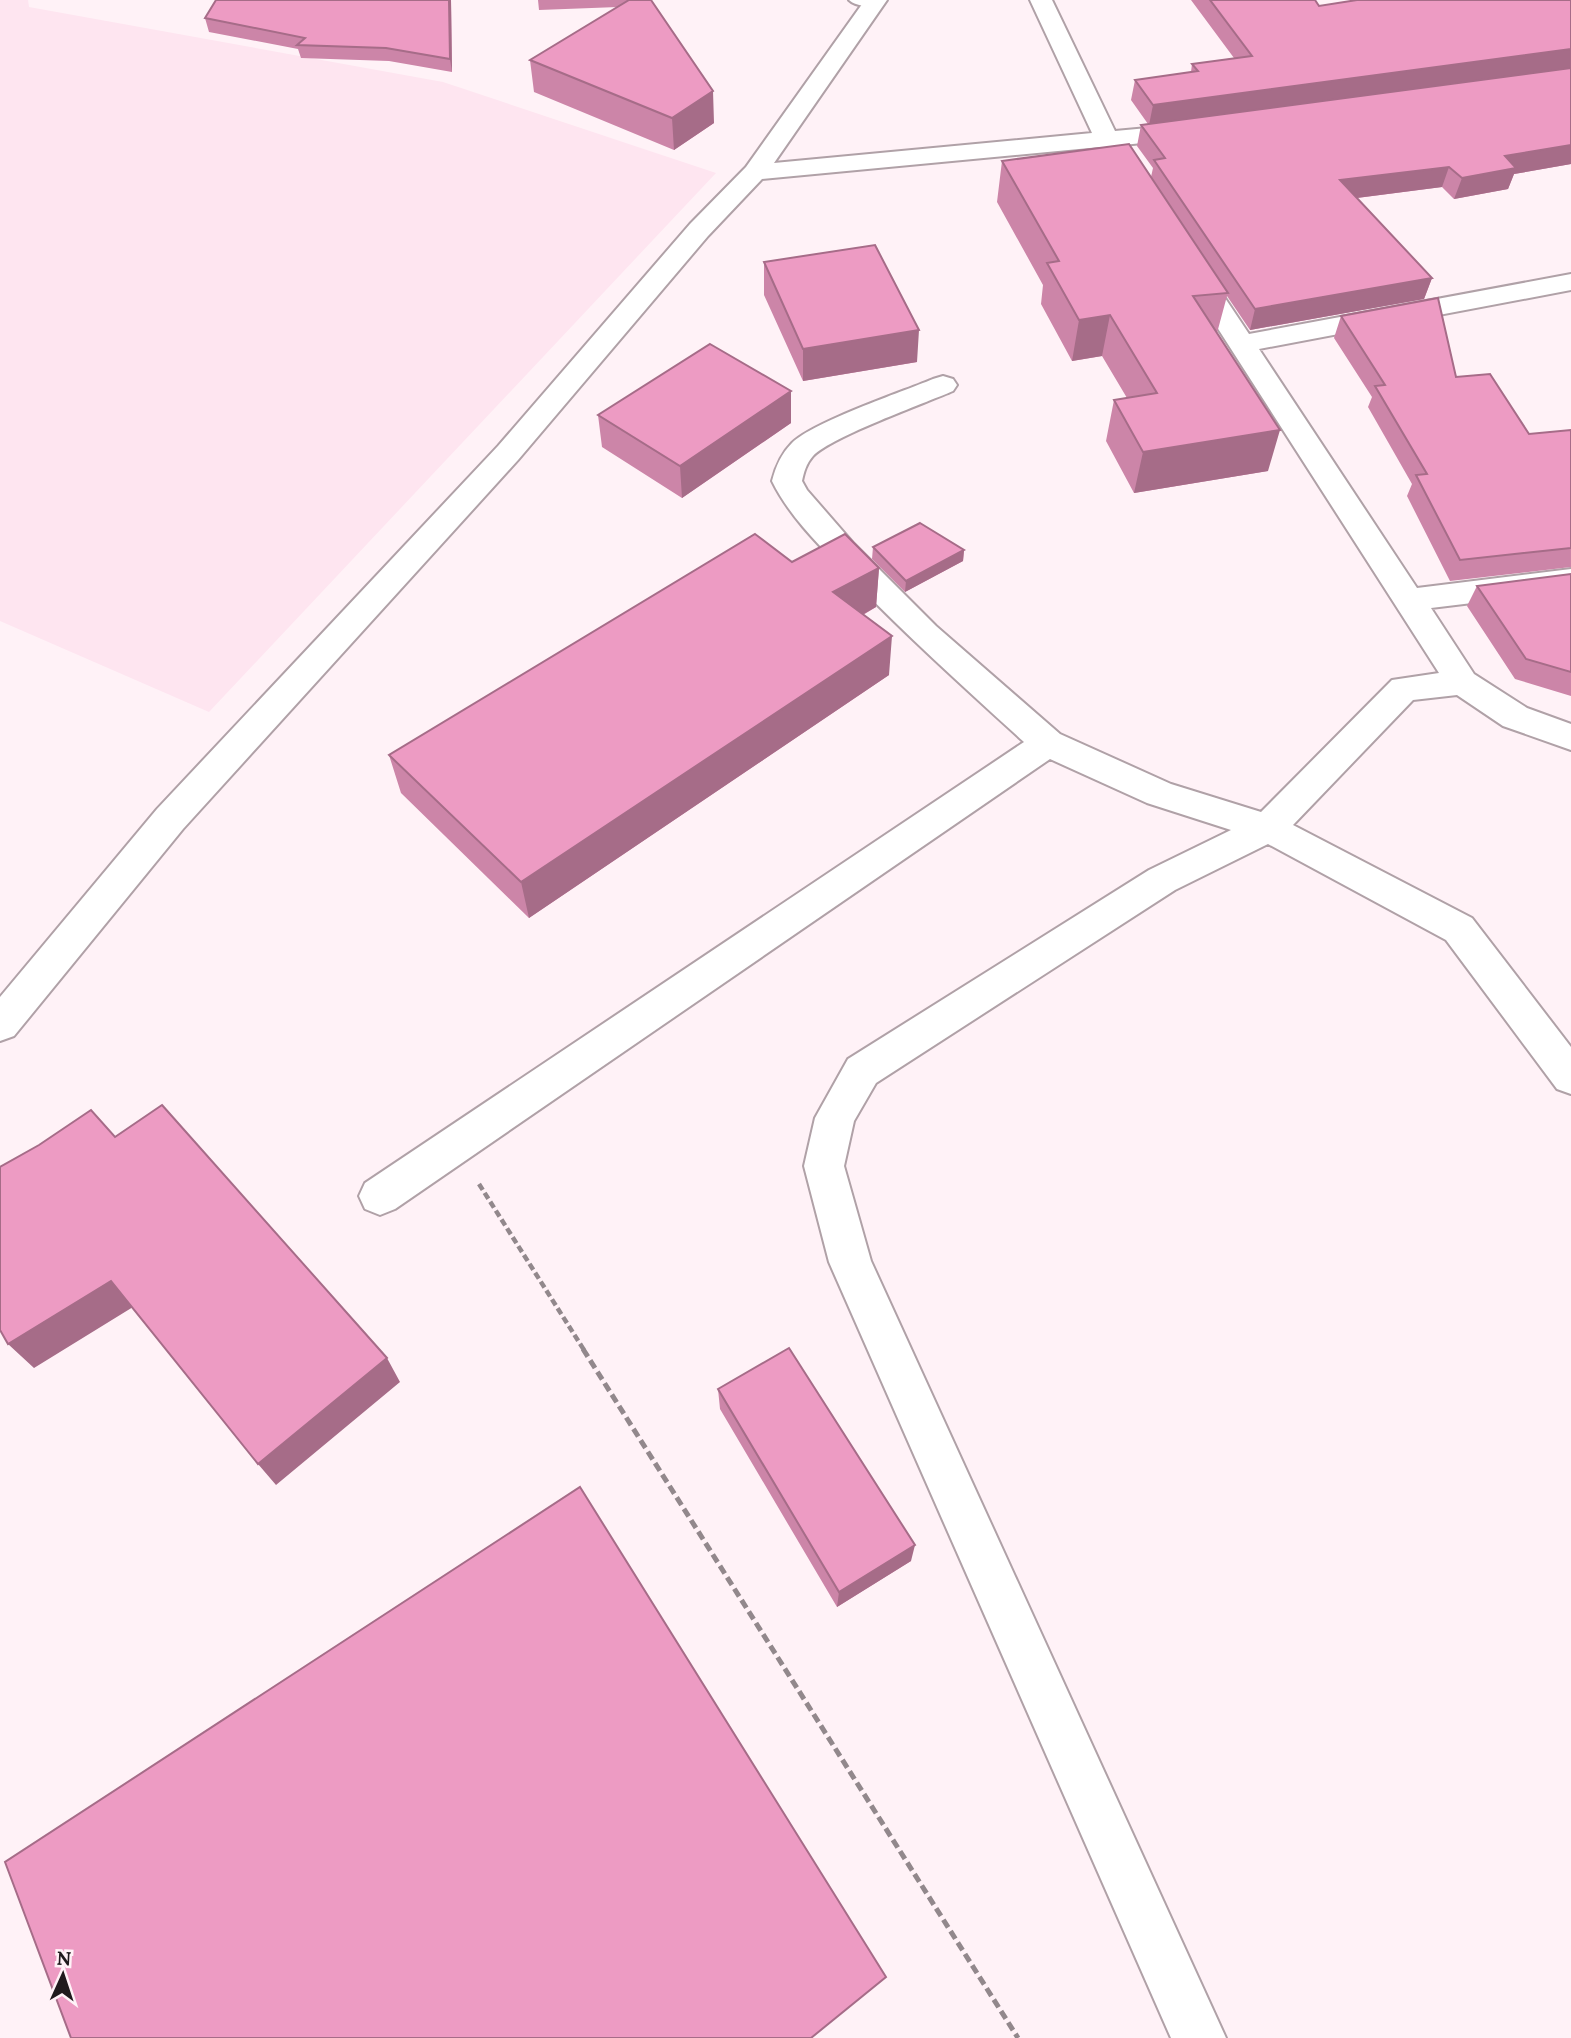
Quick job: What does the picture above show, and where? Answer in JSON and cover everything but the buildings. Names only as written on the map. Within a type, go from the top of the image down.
[{"type":"street","points":[[0,1025],[170,819],[508,453],[699,230],[755,172],[869,0]]},
{"type":"street","points":[[1041,0],[1107,139],[1152,207]]},
{"type":"street","points":[[755,172],[1212,128]]},
{"type":"street","points":[[1182,253],[1462,682],[1515,717],[1571,737]]},
{"type":"street","points":[[1242,344],[1571,282]]},
{"type":"street","points":[[943,385],[815,442],[804,449],[791,466],[787,481],[794,495],[843,551],[925,634],[1048,743],[1159,793],[1268,828],[1459,929],[1571,1077]]},
{"type":"street","points":[[1408,600],[1571,580]]},
{"type":"street","points":[[1189,2033],[850,1262],[824,1166],[835,1118],[862,1071],[1162,880],[1268,828],[1331,761],[1405,689],[1462,682]]},
{"type":"street","points":[[380,1196],[1048,743]]},
{"type":"path","points":[[455,1145],[1018,2038]]},
{"type":"shaded area","points":[[0,0],[28,0],[29,7],[443,82],[716,173],[209,712],[0,621]]}]
